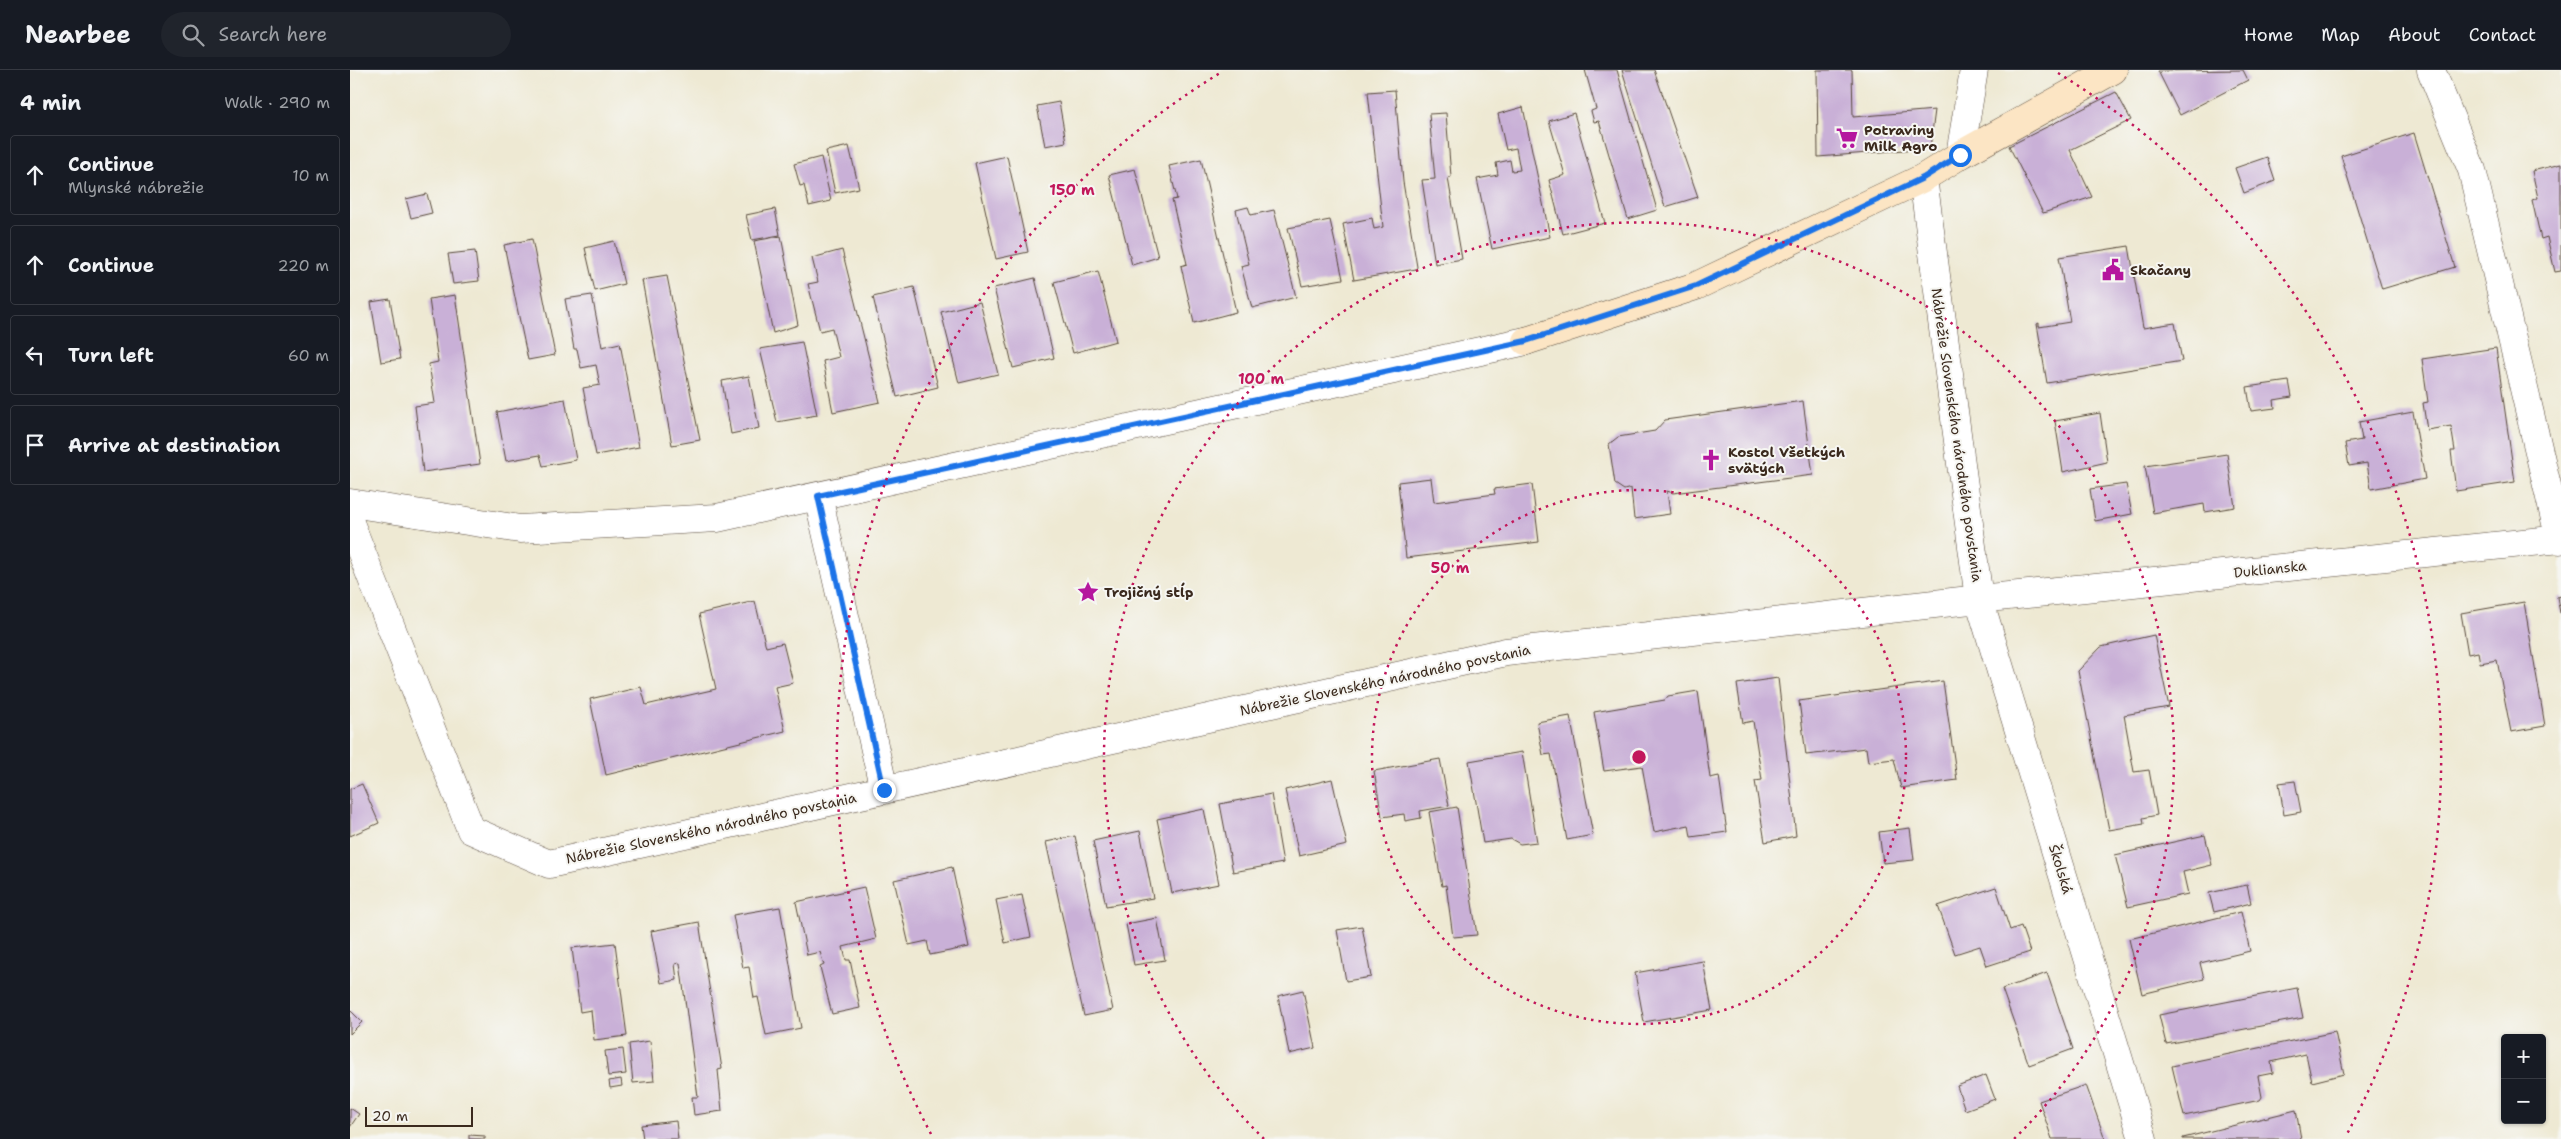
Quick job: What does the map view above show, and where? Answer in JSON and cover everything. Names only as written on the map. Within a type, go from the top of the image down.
[{"type":"street","points":[[1960,155],[1974,70]]},
{"type":"street","points":[[350,504],[520,529],[717,518],[1526,341],[1696,286],[1923,178],[1960,155],[2113,70]]},
{"type":"street","points":[[2431,70],[2472,170],[2561,540]]},
{"type":"street","name":"Nábrežie Slovenského národného povstania","points":[[350,523],[471,830],[549,864],[1506,652],[1979,599],[1923,178]]},
{"type":"street","points":[[818,496],[884,790]]},
{"type":"street","name":"Duklianska","points":[[1979,599],[2561,540]]},
{"type":"street","name":"Školská","points":[[1979,599],[2143,1139]]},
{"type":"building","points":[[1585,70],[1617,70],[1657,210],[1628,219],[1599,121],[1594,122],[1591,111],[1596,109]]},
{"type":"building","points":[[1622,70],[1654,70],[1698,197],[1665,207]]},
{"type":"building","points":[[1817,70],[1852,70],[1853,117],[1935,110],[1930,148],[1818,157]]},
{"type":"building","points":[[2243,70],[2248,80],[2180,115],[2158,71]]},
{"type":"building","points":[[1395,90],[1403,182],[1417,267],[1416,269],[1354,280],[1343,224],[1372,218],[1374,229],[1383,227],[1368,92]]},
{"type":"building","points":[[2116,92],[2131,120],[2070,150],[2092,197],[2043,213],[2009,146]]},
{"type":"building","points":[[1059,102],[1066,142],[1045,146],[1037,106]]},
{"type":"building","points":[[1523,107],[1550,237],[1492,249],[1477,179],[1498,175],[1496,163],[1510,160],[1512,171],[1520,170],[1516,148],[1506,150],[1498,114]]},
{"type":"building","points":[[1446,113],[1451,177],[1448,178],[1462,259],[1435,264],[1422,180],[1435,179],[1429,114]]},
{"type":"building","points":[[1574,113],[1605,223],[1563,234],[1549,180],[1565,175],[1549,121]]},
{"type":"building","points":[[2414,133],[2455,267],[2382,289],[2341,156]]},
{"type":"building","points":[[849,146],[859,188],[835,193],[826,151]]},
{"type":"building","points":[[1007,156],[1028,252],[996,259],[975,163]]},
{"type":"building","points":[[821,157],[831,201],[809,206],[804,185],[800,186],[794,164]]},
{"type":"building","points":[[2267,157],[2275,181],[2244,193],[2235,168]]},
{"type":"building","points":[[1201,159],[1236,312],[1194,323],[1181,266],[1187,264],[1172,200],[1177,199],[1169,166]]},
{"type":"building","points":[[2561,164],[2561,271],[2555,272],[2547,237],[2541,239],[2532,200],[2538,198],[2532,171]]},
{"type":"building","points":[[1135,169],[1158,257],[1132,265],[1109,175]]},
{"type":"building","points":[[427,194],[432,213],[411,218],[406,199]]},
{"type":"building","points":[[1248,207],[1251,215],[1274,210],[1296,297],[1252,308],[1241,266],[1249,264],[1236,210]]},
{"type":"building","points":[[775,209],[780,235],[752,240],[746,215]]},
{"type":"building","points":[[1330,220],[1343,279],[1302,286],[1288,228]]},
{"type":"building","points":[[781,236],[798,325],[773,333],[754,241]]},
{"type":"building","points":[[532,239],[555,355],[528,360],[504,245]]},
{"type":"building","points":[[614,241],[624,284],[595,291],[585,248]]},
{"type":"building","points":[[2129,246],[2143,328],[2175,323],[2182,361],[2047,383],[2037,324],[2039,323],[2039,327],[2070,322],[2059,257]]},
{"type":"building","points":[[842,250],[880,402],[833,412],[823,361],[839,357],[832,328],[820,331],[808,284],[818,282],[812,258]]},
{"type":"building","points":[[475,251],[479,281],[453,284],[448,254]]},
{"type":"building","points":[[1098,271],[1116,341],[1073,353],[1054,282]]},
{"type":"building","points":[[667,276],[700,440],[672,445],[642,280]]},
{"type":"building","points":[[1035,278],[1054,358],[1013,368],[994,288]]},
{"type":"building","points":[[914,287],[938,387],[897,397],[873,297]]},
{"type":"building","points":[[455,295],[480,464],[423,472],[415,406],[435,403],[429,364],[438,362],[429,299]]},
{"type":"building","points":[[592,295],[602,347],[620,343],[639,447],[596,455],[583,388],[600,385],[596,365],[581,368],[577,349],[574,349],[565,299]]},
{"type":"building","points":[[390,299],[400,359],[381,362],[371,302]]},
{"type":"building","points":[[980,302],[998,374],[959,383],[941,312]]},
{"type":"building","points":[[802,342],[817,415],[777,422],[760,349]]},
{"type":"building","points":[[2496,348],[2515,482],[2456,491],[2451,451],[2455,451],[2451,426],[2427,430],[2423,403],[2428,402],[2422,359]]},
{"type":"building","points":[[749,376],[759,428],[731,434],[722,381]]},
{"type":"building","points":[[2289,381],[2292,397],[2274,400],[2275,408],[2251,411],[2247,387]]},
{"type":"building","points":[[565,399],[576,460],[543,466],[540,455],[506,461],[497,412]]},
{"type":"building","name":"Kostol Všetkých svätých","points":[[1803,401],[1813,475],[1673,493],[1667,491],[1670,514],[1634,519],[1631,488],[1624,490],[1615,484],[1609,444],[1618,437],[1655,431],[1665,420]]},
{"type":"building","points":[[2413,412],[2425,479],[2371,489],[2367,463],[2349,466],[2345,443],[2362,440],[2359,422]]},
{"type":"building","points":[[2100,413],[2107,462],[2063,472],[2055,421]]},
{"type":"building","points":[[2227,454],[2235,507],[2205,512],[2204,504],[2153,513],[2145,466]]},
{"type":"building","points":[[1431,478],[1434,502],[1495,494],[1494,489],[1532,484],[1539,542],[1406,558],[1398,482]]},
{"type":"building","points":[[2126,484],[2132,514],[2095,521],[2090,489]]},
{"type":"building","points":[[2561,596],[2561,613],[2560,613],[2557,597]]},
{"type":"building","points":[[755,601],[766,647],[783,643],[793,683],[775,687],[785,731],[606,775],[590,699],[641,687],[646,705],[716,689],[699,614]]},
{"type":"building","points":[[2524,602],[2545,726],[2511,732],[2497,660],[2480,663],[2478,652],[2468,654],[2461,613]]},
{"type":"building","points":[[2154,635],[2169,707],[2124,715],[2134,772],[2149,770],[2157,815],[2143,818],[2144,824],[2109,830],[2078,671],[2101,647]]},
{"type":"building","points":[[1778,678],[1796,836],[1765,842],[1755,781],[1762,780],[1753,721],[1743,723],[1737,684]]},
{"type":"building","points":[[1943,681],[1957,780],[1901,788],[1894,759],[1868,762],[1866,748],[1806,755],[1799,701]]},
{"type":"building","points":[[1698,691],[1710,778],[1719,776],[1727,832],[1691,837],[1689,825],[1654,832],[1642,766],[1604,771],[1594,712],[1665,700],[1668,696]]},
{"type":"building","points":[[1570,716],[1593,835],[1567,840],[1551,754],[1543,755],[1537,722]]},
{"type":"building","points":[[1522,752],[1537,842],[1520,844],[1511,839],[1483,843],[1469,761]]},
{"type":"building","points":[[1440,759],[1449,806],[1420,811],[1421,818],[1405,821],[1404,814],[1382,817],[1374,771]]},
{"type":"building","points":[[1332,779],[1347,845],[1299,856],[1285,790]]},
{"type":"building","points":[[2295,781],[2301,812],[2284,815],[2279,783]]},
{"type":"building","points":[[362,784],[379,823],[350,836],[350,789]]},
{"type":"building","points":[[1271,794],[1283,863],[1233,872],[1220,804]]},
{"type":"building","points":[[1457,807],[1477,935],[1453,937],[1446,885],[1442,886],[1429,812]]},
{"type":"building","points":[[1204,809],[1219,884],[1172,893],[1157,819]]},
{"type":"building","points":[[1910,828],[1914,860],[1883,863],[1879,832]]},
{"type":"building","points":[[1140,831],[1153,898],[1106,906],[1093,841]]},
{"type":"building","points":[[2205,835],[2212,865],[2183,872],[2188,894],[2128,907],[2115,855]]},
{"type":"building","points":[[1075,836],[1113,1010],[1084,1016],[1046,842]]},
{"type":"building","points":[[952,867],[969,947],[930,955],[927,941],[909,945],[894,880]]},
{"type":"building","points":[[2247,885],[2251,903],[2214,912],[2209,893]]},
{"type":"building","points":[[864,887],[876,939],[843,947],[846,960],[850,960],[860,1008],[832,1014],[820,967],[824,965],[820,952],[807,955],[796,902]]},
{"type":"building","points":[[1996,887],[2010,930],[2021,926],[2030,952],[1987,966],[1980,946],[1955,954],[1938,906]]},
{"type":"building","points":[[1022,895],[1031,937],[1005,943],[996,900]]},
{"type":"building","points":[[780,907],[801,1028],[766,1035],[758,997],[754,998],[749,967],[743,968],[733,915]]},
{"type":"building","points":[[2241,912],[2250,951],[2200,963],[2204,979],[2142,994],[2129,939]]},
{"type":"building","points":[[1157,918],[1165,960],[1134,965],[1126,924]]},
{"type":"building","points":[[699,922],[722,1069],[718,1070],[722,1111],[694,1115],[692,1097],[698,1097],[680,963],[675,964],[677,980],[661,983],[651,931]]},
{"type":"building","points":[[1362,926],[1371,977],[1346,981],[1337,930]]},
{"type":"building","points":[[615,943],[627,1036],[594,1040],[591,1010],[580,1012],[572,948]]},
{"type":"building","points":[[1703,961],[1712,1010],[1644,1022],[1635,973]]},
{"type":"building","points":[[2047,973],[2073,1049],[2029,1065],[2002,989]]},
{"type":"building","points":[[2297,988],[2303,1018],[2166,1044],[2159,1015]]},
{"type":"building","points":[[1303,990],[1315,1048],[1289,1054],[1278,996]]},
{"type":"building","points":[[350,1010],[362,1022],[350,1034]]},
{"type":"building","points":[[2335,1032],[2344,1074],[2312,1082],[2306,1054],[2271,1062],[2273,1073],[2258,1076],[2262,1097],[2260,1100],[2184,1116],[2172,1066]]},
{"type":"building","points":[[650,1041],[654,1081],[633,1083],[629,1044]]},
{"type":"building","points":[[623,1049],[626,1074],[608,1076],[605,1051]]},
{"type":"building","points":[[1986,1075],[1995,1099],[1965,1110],[1957,1086]]},
{"type":"building","points":[[621,1079],[622,1086],[610,1088],[609,1081]]},
{"type":"building","points":[[2086,1085],[2105,1139],[2052,1139],[2039,1101]]},
{"type":"building","points":[[350,1108],[359,1114],[350,1127]]},
{"type":"building","points":[[2296,1110],[2301,1139],[2183,1139],[2183,1138]]},
{"type":"building","points":[[676,1121],[678,1139],[643,1139],[641,1125]]},
{"type":"building","points":[[469,1135],[485,1136],[485,1139],[469,1139]]},
{"type":"place","name":"Potraviny Milk Agro","points":[[1847,138]]},
{"type":"place","name":"Skačany","points":[[2113,270]]},
{"type":"place","name":"Kostol Všetkých svätých","points":[[1711,460]]},
{"type":"place","name":"Trojičný stĺp","points":[[1088,592]]},
{"type":"route","points":[[884,790],[818,496],[1526,341],[1696,286],[1923,178],[1960,155]]}]
